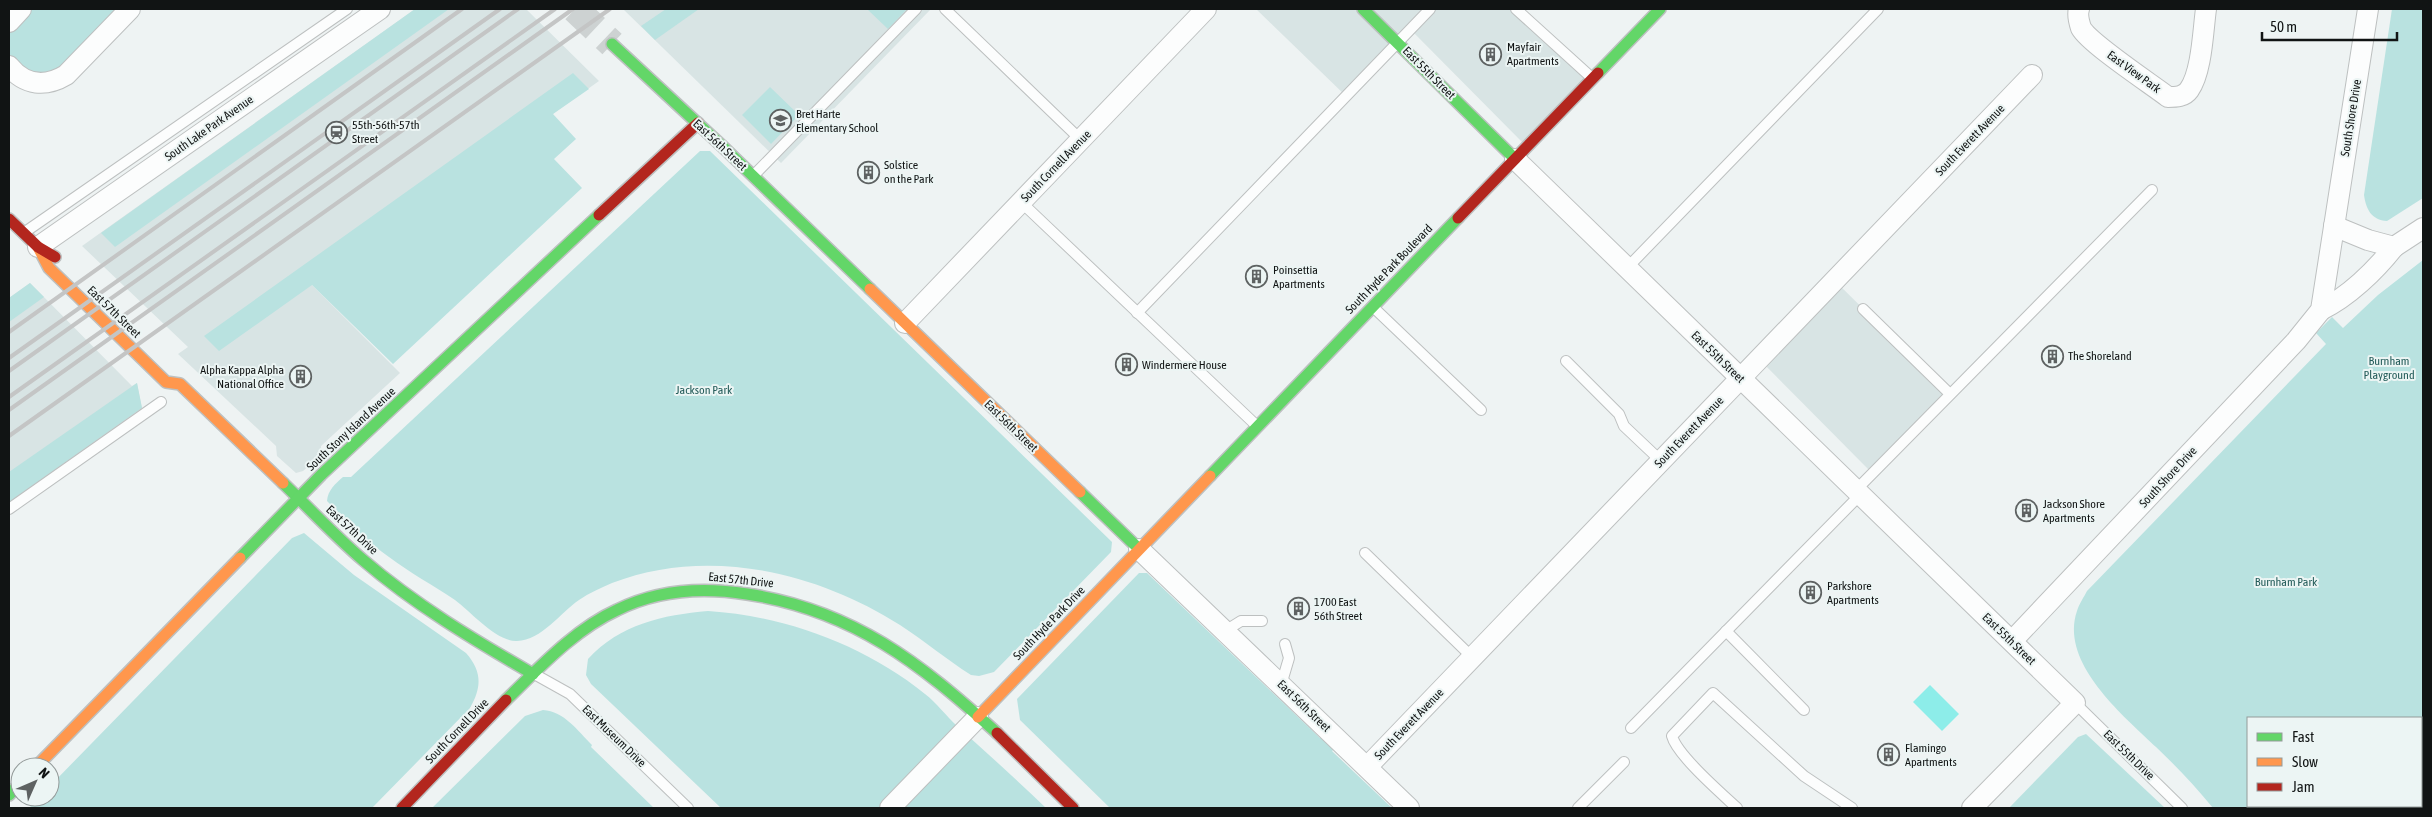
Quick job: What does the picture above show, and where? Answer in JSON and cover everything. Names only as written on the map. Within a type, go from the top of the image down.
[{"type":"main road","name":"East 55th Street","points":[[1363,9],[1515,159]]},
{"type":"main road","name":"South Hyde Park Boulevard","points":[[1139,549],[1660,9]]},
{"type":"main road","name":"East 56th Street","points":[[612,44],[676,106],[698,123],[1139,549]]},
{"type":"main road","name":"South Stony Island Avenue","points":[[46,757],[299,498],[698,123]]},
{"type":"main road","name":"East 57th Street","points":[[9,219],[38,247],[65,265]]},
{"type":"main road","name":"East 57th Street","points":[[38,247],[49,268],[159,376],[166,382],[180,384],[299,498]]},
{"type":"main road","points":[[178,372],[180,384]]},
{"type":"main road","name":"East 57th Drive","points":[[299,498],[349,548],[393,584],[493,651],[533,674],[581,632],[604,617],[627,605],[666,594],[699,590],[743,592],[784,599],[825,612],[883,641],[935,677],[1073,808]]},
{"type":"main road","name":"South Hyde Park Drive","points":[[978,717],[1139,549]]},
{"type":"main road","name":"South Cornell Drive","points":[[402,808],[533,674]]},
{"type":"street","points":[[9,22],[21,9]]},
{"type":"street","points":[[10,70],[36,84],[56,80],[66,74],[130,9]]},
{"type":"street","name":"South Lake Park Avenue","points":[[38,247],[380,9]]},
{"type":"street","name":"South Cornell Avenue","points":[[905,323],[1206,9]]},
{"type":"street","name":"East View Park","points":[[2079,9],[2078,14],[2082,29],[2094,42],[2168,97],[2180,96],[2189,90],[2196,76],[2206,9]]},
{"type":"street","name":"South Shore Drive","points":[[2321,310],[2368,9]]},
{"type":"street","name":"South Everett Avenue","points":[[1367,767],[2032,75]]},
{"type":"street","name":"East 55th Street","points":[[1515,159],[2075,703]]},
{"type":"street","points":[[2334,226],[2394,248]]},
{"type":"street","name":"South Shore Drive","points":[[2012,641],[2296,341],[2321,310],[2342,296],[2382,262],[2394,248],[2423,228]]},
{"type":"street","name":"East 56th Street","points":[[1139,549],[1410,808]]},
{"type":"street","points":[[1972,808],[2075,703]]},
{"type":"street","points":[[890,808],[978,717]]},
{"type":"lane","points":[[24,233],[347,9]]},
{"type":"lane","points":[[753,176],[916,9]]},
{"type":"lane","points":[[945,9],[1080,140]]},
{"type":"lane","points":[[1137,313],[1430,9]]},
{"type":"lane","points":[[1516,9],[1592,79]]},
{"type":"lane","points":[[1628,268],[1878,9]]},
{"type":"lane","points":[[1631,728],[1858,493],[1950,394],[2152,190]]},
{"type":"lane","points":[[1021,202],[1257,426]]},
{"type":"lane","points":[[1373,306],[1480,410]]},
{"type":"lane","points":[[1864,309],[1950,394]]},
{"type":"lane","points":[[1566,361],[1619,414],[1624,426],[1661,461]]},
{"type":"lane","points":[[9,510],[161,402]]},
{"type":"lane","points":[[1365,553],[1472,657]]},
{"type":"lane","points":[[1225,631],[1241,621],[1262,621]]},
{"type":"lane","points":[[1726,631],[1804,710]]},
{"type":"lane","points":[[1281,685],[1289,658],[1286,644]]},
{"type":"lane","name":"East Museum Drive","points":[[533,674],[570,694],[688,808]]},
{"type":"lane","points":[[1737,808],[1682,753],[1674,743],[1672,736],[1712,693],[1804,776],[1852,808]]},
{"type":"lane","name":"East 55th Drive","points":[[2075,703],[2182,808]]},
{"type":"lane","points":[[1578,808],[1624,762]]},
{"type":"shaded area","points":[[415,9],[526,9],[599,81],[312,285],[400,373],[321,446],[321,453],[311,464],[303,471],[296,473],[277,456],[276,446],[178,354],[188,347],[82,246]]},
{"type":"shaded area","name":"Bret Harte Elementary School","points":[[623,9],[931,9],[781,163]]},
{"type":"shaded area","points":[[1256,9],[1516,9],[1587,77],[1524,144],[1412,31],[1348,98]]},
{"type":"shaded area","points":[[1835,281],[1950,394],[1872,473],[1759,359]]},
{"type":"shaded area","points":[[30,283],[132,386],[137,383],[142,408],[9,502],[9,298]]},
{"type":"green space","points":[[21,9],[130,9],[56,80],[9,66],[9,22]]},
{"type":"green space","points":[[415,9],[449,9],[115,247],[101,233]]},
{"type":"green space","points":[[666,9],[699,9],[655,40],[641,26]]},
{"type":"green space","points":[[867,9],[907,9],[888,29]]},
{"type":"green space","points":[[2392,9],[2423,9],[2423,198],[2387,221],[2377,218],[2370,213],[2364,195]]},
{"type":"green space","points":[[573,73],[589,89],[553,114],[576,139],[554,159],[582,188],[393,364],[312,285],[219,351],[204,336]]},
{"type":"green space","points":[[770,87],[799,115],[771,144],[742,115]]},
{"type":"green space","name":"Jackson Park","points":[[700,151],[710,151],[1112,542],[1111,552],[994,672],[979,676],[971,675],[900,625],[867,606],[833,591],[797,579],[760,570],[723,566],[686,566],[648,572],[612,583],[579,600],[535,636],[517,641],[509,640],[493,632],[455,600],[381,551],[327,501],[330,490],[337,482],[343,477],[351,477]]},
{"type":"green space","name":"Burnham Park","points":[[2423,260],[2423,718],[2422,720],[2422,717],[2247,717],[2247,807],[2350,807],[2213,808],[2185,776],[2112,704],[2098,687],[2086,669],[2077,650],[2074,631],[2077,611],[2087,591],[2326,344],[2316,333],[2332,317],[2343,328],[2378,295]]},
{"type":"green space","points":[[30,283],[44,297],[9,322],[9,298]]},
{"type":"green space","points":[[137,383],[142,408],[9,502],[9,472]]},
{"type":"green space","points":[[304,533],[354,575],[466,653],[475,666],[479,679],[477,693],[470,708],[372,808],[29,808],[60,807],[60,776],[292,538]]},
{"type":"green space","points":[[1139,573],[1147,573],[1320,738],[1325,738],[1335,748],[1332,751],[1392,808],[1110,808],[1020,720],[1017,699]]},
{"type":"green space","points":[[708,611],[766,619],[794,627],[822,636],[876,661],[929,698],[1046,808],[721,808],[591,684],[586,675],[588,659],[600,647],[628,629],[675,615]]},
{"type":"green space","points":[[543,710],[558,714],[570,723],[592,745],[591,747],[654,808],[432,808],[525,716]]},
{"type":"green space","points":[[2086,734],[2165,808],[2009,808],[2078,737]]},
{"type":"water","points":[[1930,685],[1959,714],[1942,731],[1913,702]]},
{"type":"tunnel","points":[[575,9],[612,44]]},
{"type":"railway","points":[[9,332],[462,9]]},
{"type":"railway","points":[[9,358],[500,9]]},
{"type":"railway","points":[[9,371],[518,9]]},
{"type":"railway","points":[[9,397],[555,9]]},
{"type":"railway","points":[[9,410],[573,9]]},
{"type":"railway","points":[[9,436],[610,9]]},
{"type":"traffic: fast","points":[[1363,9],[1515,159]]},
{"type":"traffic: fast","points":[[1598,73],[1660,9]]},
{"type":"traffic: fast","points":[[612,44],[722,146],[870,289]]},
{"type":"traffic: fast","points":[[240,558],[321,475],[599,215]]},
{"type":"traffic: fast","points":[[1210,476],[1458,218]]},
{"type":"traffic: fast","points":[[283,483],[342,542],[403,592],[445,621],[533,674]]},
{"type":"traffic: fast","points":[[1080,492],[1139,549]]},
{"type":"traffic: fast","points":[[506,700],[572,638],[617,610],[632,603],[664,594],[697,591],[730,592],[785,602],[820,613],[883,643],[912,662],[940,684],[997,733]]},
{"type":"traffic: slow","points":[[38,247],[49,268],[166,382],[180,384],[283,483]]},
{"type":"traffic: slow","points":[[870,289],[1080,492]]},
{"type":"traffic: slow","points":[[978,717],[1210,476]]},
{"type":"traffic: slow","points":[[46,757],[240,558]]},
{"type":"traffic: jam","points":[[1458,218],[1598,73]]},
{"type":"traffic: jam","points":[[599,215],[698,123]]},
{"type":"traffic: jam","points":[[9,219],[38,247],[55,257]]},
{"type":"traffic: jam","points":[[402,808],[506,700]]},
{"type":"traffic: jam","points":[[997,733],[1073,808]]},
{"type":"place","name":"Mayfair Apartments","points":[[1491,54]]},
{"type":"place","name":"Bret Harte Elementary School","points":[[780,121]]},
{"type":"place","name":"55th-56th-57th Street","points":[[336,132]]},
{"type":"place","name":"Solstice on the Park","points":[[868,172]]},
{"type":"place","name":"Poinsettia Apartments","points":[[1257,277]]},
{"type":"place","name":"The Shoreland","points":[[2052,356]]},
{"type":"place","name":"Windermere House","points":[[1126,365]]},
{"type":"place","name":"Alpha Kappa Alpha National Office","points":[[300,377]]},
{"type":"place","name":"Jackson Shore Apartments","points":[[2027,511]]},
{"type":"place","name":"Parkshore Apartments","points":[[1811,593]]},
{"type":"place","name":"1700 East 56th Street","points":[[1298,609]]},
{"type":"place","name":"Flamingo Apartments","points":[[1889,755]]},
{"type":"park label","name":"Burnham Playground","points":[[2389,368]]}]
